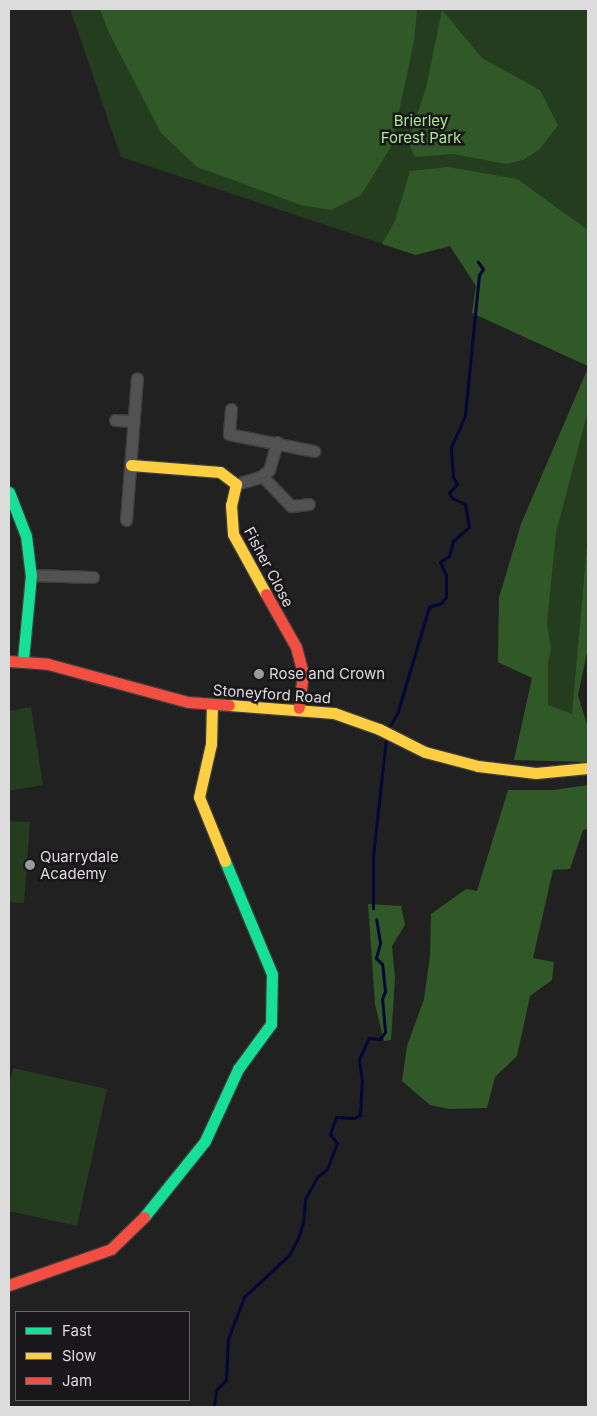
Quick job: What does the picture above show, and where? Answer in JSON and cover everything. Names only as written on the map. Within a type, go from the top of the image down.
[{"type":"street","points":[[126,520],[137,378]]},
{"type":"street","points":[[231,409],[229,434],[277,442],[314,451]]},
{"type":"street","points":[[115,420],[134,421]]},
{"type":"street","points":[[131,464],[220,472],[236,484],[262,476],[269,470],[277,442]]},
{"type":"street","points":[[262,476],[291,506],[310,504]]},
{"type":"street","name":"Fisher Close","points":[[236,484],[231,505],[233,534],[301,660],[299,708]]},
{"type":"street","points":[[9,492],[26,536],[31,575],[23,660]]},
{"type":"street","points":[[31,575],[93,577]]},
{"type":"street","name":"Stoneyford Road","points":[[9,661],[23,660],[48,664],[151,694],[212,704],[299,708],[334,712],[379,729],[425,752],[478,766],[536,773],[588,768]]},
{"type":"street","points":[[9,1285],[111,1249],[133,1231],[205,1141],[238,1069],[271,1024],[272,974],[199,797],[211,744],[212,704]]},
{"type":"green space","name":"Brierley Forest Park","points":[[70,9],[588,9],[588,366],[472,313],[476,286],[450,246],[416,255],[121,157]]},
{"type":"green space","points":[[100,9],[417,9],[414,41],[392,145],[361,195],[331,210],[301,205],[197,167],[161,133],[109,33]]},
{"type":"green space","points":[[442,10],[482,58],[540,90],[558,125],[540,149],[523,160],[506,164],[453,154],[415,157],[408,142],[426,88]]},
{"type":"green space","points":[[448,167],[517,179],[588,230],[588,366],[472,313],[476,286],[450,246],[416,255],[382,244],[395,221],[410,171]]},
{"type":"green space","points":[[588,368],[588,647],[578,695],[588,729],[514,760],[532,678],[498,662],[499,598],[521,524]]},
{"type":"green space","points":[[588,368],[588,411],[556,532],[547,623],[551,649],[548,662],[548,705],[572,714],[588,534],[588,647],[578,695],[588,729],[588,762],[514,760],[532,678],[498,662],[499,598],[521,524]]},
{"type":"green space","points":[[31,707],[43,785],[9,791],[9,711]]},
{"type":"green space","points":[[588,785],[588,829],[583,830],[570,869],[553,870],[533,958],[554,962],[552,980],[530,996],[517,1056],[495,1077],[487,1108],[449,1109],[430,1105],[402,1081],[407,1046],[424,999],[430,956],[431,914],[466,889],[477,891],[508,790],[554,790]]},
{"type":"green space","points":[[9,821],[30,822],[24,903],[9,902]]},
{"type":"green space","points":[[368,904],[401,906],[405,925],[392,946],[395,978],[391,1040],[384,1041],[375,1004]]},
{"type":"green space","points":[[13,1068],[107,1089],[77,1226],[9,1211],[9,1087]]},
{"type":"waterway","points":[[389,728],[398,711],[429,607],[441,603],[446,597],[446,575],[440,562],[449,556],[453,541],[469,527],[465,504],[452,498],[449,493],[457,484],[453,477],[451,447],[465,415],[479,275],[483,269],[478,262]]},
{"type":"waterway","points":[[373,908],[373,856],[386,739]]},
{"type":"waterway","points":[[214,1407],[216,1390],[226,1380],[228,1339],[244,1297],[289,1255],[298,1238],[303,1223],[305,1199],[317,1177],[327,1169],[337,1143],[330,1134],[336,1117],[354,1118],[360,1115],[362,1081],[359,1059],[369,1038],[380,1039],[385,1032],[382,999],[385,991],[382,964],[376,958],[380,943],[376,919]]},
{"type":"traffic: fast","points":[[9,492],[26,536],[31,575],[23,660]]},
{"type":"traffic: fast","points":[[144,1217],[205,1141],[238,1069],[271,1024],[272,974],[225,861]]},
{"type":"traffic: slow","points":[[131,465],[220,472],[236,484],[231,505],[233,534],[266,594]]},
{"type":"traffic: slow","points":[[212,704],[211,744],[199,797],[225,861]]},
{"type":"traffic: slow","points":[[229,705],[334,713],[379,729],[425,752],[478,766],[536,773],[588,768]]},
{"type":"traffic: jam","points":[[266,594],[296,647],[303,673],[299,708]]},
{"type":"traffic: jam","points":[[9,661],[48,664],[188,702],[229,705]]},
{"type":"traffic: jam","points":[[9,1285],[111,1249],[144,1217]]},
{"type":"place","name":"Rose and Crown","points":[[259,674]]},
{"type":"place","name":"Quarrydale Academy","points":[[30,865]]}]
